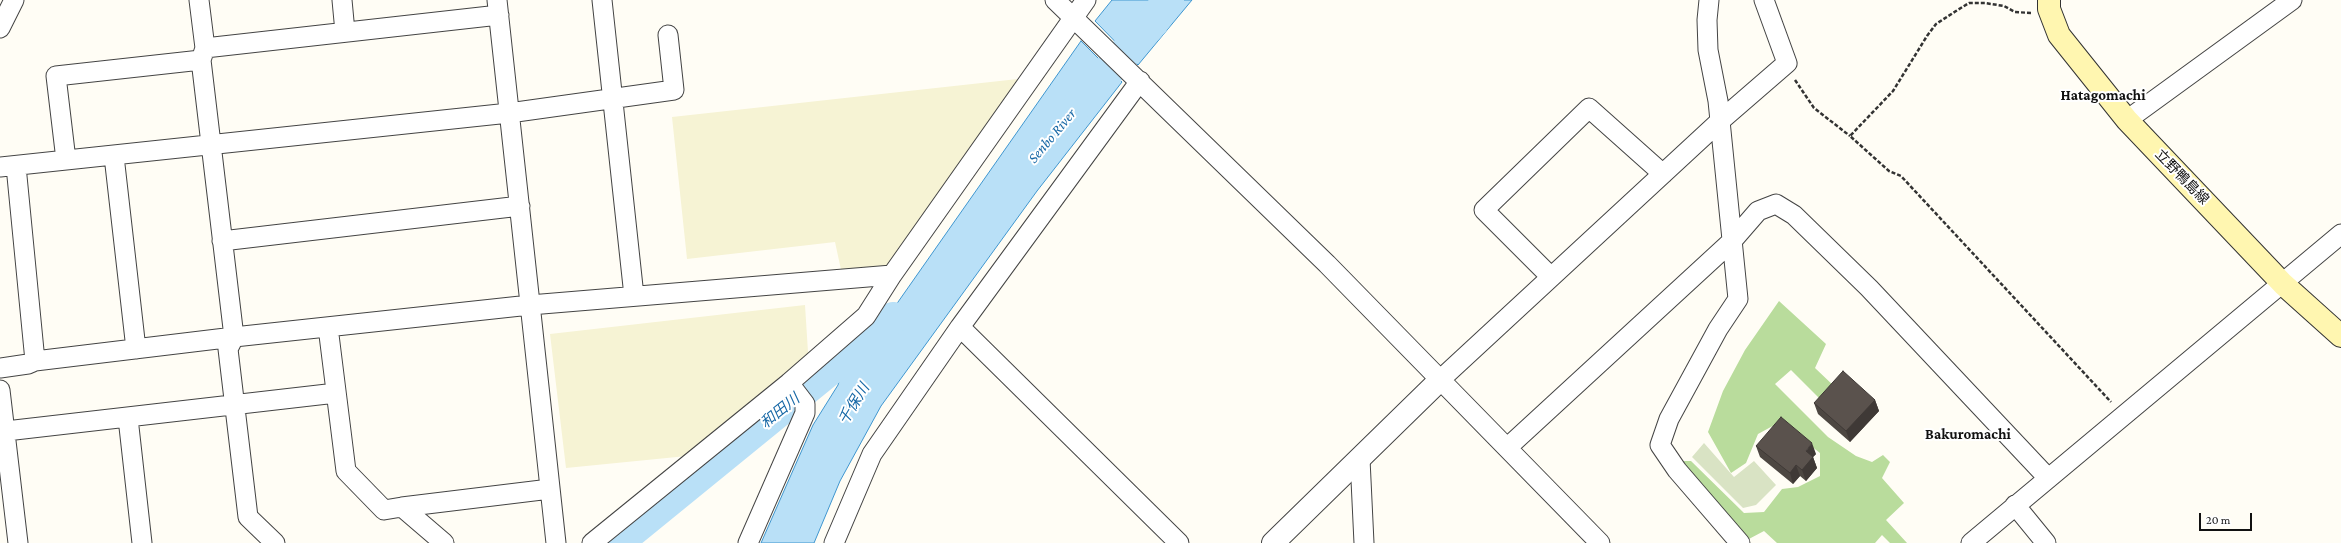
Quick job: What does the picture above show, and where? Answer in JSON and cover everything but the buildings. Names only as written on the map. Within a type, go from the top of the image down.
[{"type":"main road","name":"立野鴨島線","points":[[2049,5],[2059,35],[2127,120],[2283,284],[2341,336]]},
{"type":"street","points":[[0,28],[14,0]]},
{"type":"street","points":[[198,0],[222,241],[234,337],[228,349],[248,517],[272,542]]},
{"type":"street","points":[[342,0],[346,32]]},
{"type":"street","points":[[602,0],[634,296]]},
{"type":"street","points":[[1055,0],[1076,22],[1138,78],[1442,379],[1600,543]]},
{"type":"street","points":[[592,543],[792,386],[866,316],[892,275],[1076,22],[1086,0]]},
{"type":"street","points":[[1709,0],[1707,20],[1708,50],[1718,102],[1738,299],[1718,329],[1669,419],[1660,445],[1677,470],[1740,543]]},
{"type":"street","points":[[1273,543],[1442,379],[1551,277],[1720,121],[1787,63],[1764,0]]},
{"type":"street","points":[[2127,120],[2292,0]]},
{"type":"street","points":[[66,160],[56,76],[346,32],[498,7],[556,543]]},
{"type":"street","points":[[36,361],[8,167],[509,113],[674,90],[668,35]]},
{"type":"street","points":[[834,543],[872,454],[960,327],[1138,78]]},
{"type":"street","points":[[1551,277],[1484,210],[1589,108],[1662,174]]},
{"type":"street","points":[[114,156],[136,349]]},
{"type":"street","points":[[1508,447],[1732,241],[1758,211],[1776,204],[1794,215],[1869,288],[2048,478]]},
{"type":"street","points":[[222,241],[520,206]]},
{"type":"street","points":[[1971,543],[2341,234]]},
{"type":"street","points":[[0,368],[28,364],[36,361],[234,337],[530,305],[892,275]]},
{"type":"street","points":[[960,327],[1179,543]]},
{"type":"street","points":[[328,328],[346,470],[384,510],[550,489]]},
{"type":"street","points":[[748,543],[758,514],[804,413],[805,404],[792,386]]},
{"type":"street","points":[[0,390],[18,543]]},
{"type":"street","points":[[6,431],[235,406],[336,393]]},
{"type":"street","points":[[128,418],[142,543]]},
{"type":"street","points":[[1360,459],[1364,543]]},
{"type":"street","points":[[2015,505],[2046,543]]},
{"type":"street","points":[[402,508],[444,543]]},
{"type":"path","points":[[1850,136],[1893,91],[1926,36],[1936,24],[1969,3],[1985,3],[2004,6],[2015,12],[2032,13],[2049,5]]},
{"type":"path","points":[[1787,63],[1814,108],[1850,136],[1890,171],[1901,176],[2124,415]]},
{"type":"shaded area","points":[[1045,76],[896,274],[843,279],[835,242],[687,259],[672,117]]},
{"type":"shaded area","points":[[805,305],[808,352],[845,348],[707,454],[566,468],[550,334]]},
{"type":"green space","points":[[1779,301],[1826,344],[1815,368],[1835,387],[1821,400],[1791,370],[1775,384],[1828,437],[1856,456],[1872,462],[1883,455],[1890,462],[1882,478],[1904,503],[1886,520],[1907,543],[1890,543],[1882,535],[1875,543],[1777,543],[1764,531],[1747,540],[1683,471],[1684,461],[1691,461],[1744,513],[1764,512],[1782,489],[1798,487],[1820,476],[1820,453],[1780,422],[1758,434],[1746,463],[1731,473],[1708,432],[1723,391],[1745,350]]},
{"type":"green space","points":[[1704,443],[1734,477],[1754,461],[1776,485],[1756,505],[1743,508],[1692,457]]},
{"type":"water","points":[[1112,0],[1192,0],[1138,65],[1095,21]]},
{"type":"water","name":"千保川","points":[[1081,41],[1122,82],[1037,191],[881,406],[840,481],[814,543],[761,543],[813,425],[838,385],[840,378],[836,371],[858,349],[885,311],[891,312]]},
{"type":"waterway","name":"Senbo River","points":[[1080,102],[1153,22],[1168,0]]},
{"type":"waterway","name":"和田川","points":[[617,543],[893,318]]},
{"type":"district","name":"Hatagomachi","points":[[2103,95]]},
{"type":"district","name":"Bakuromachi","points":[[1968,434]]}]
